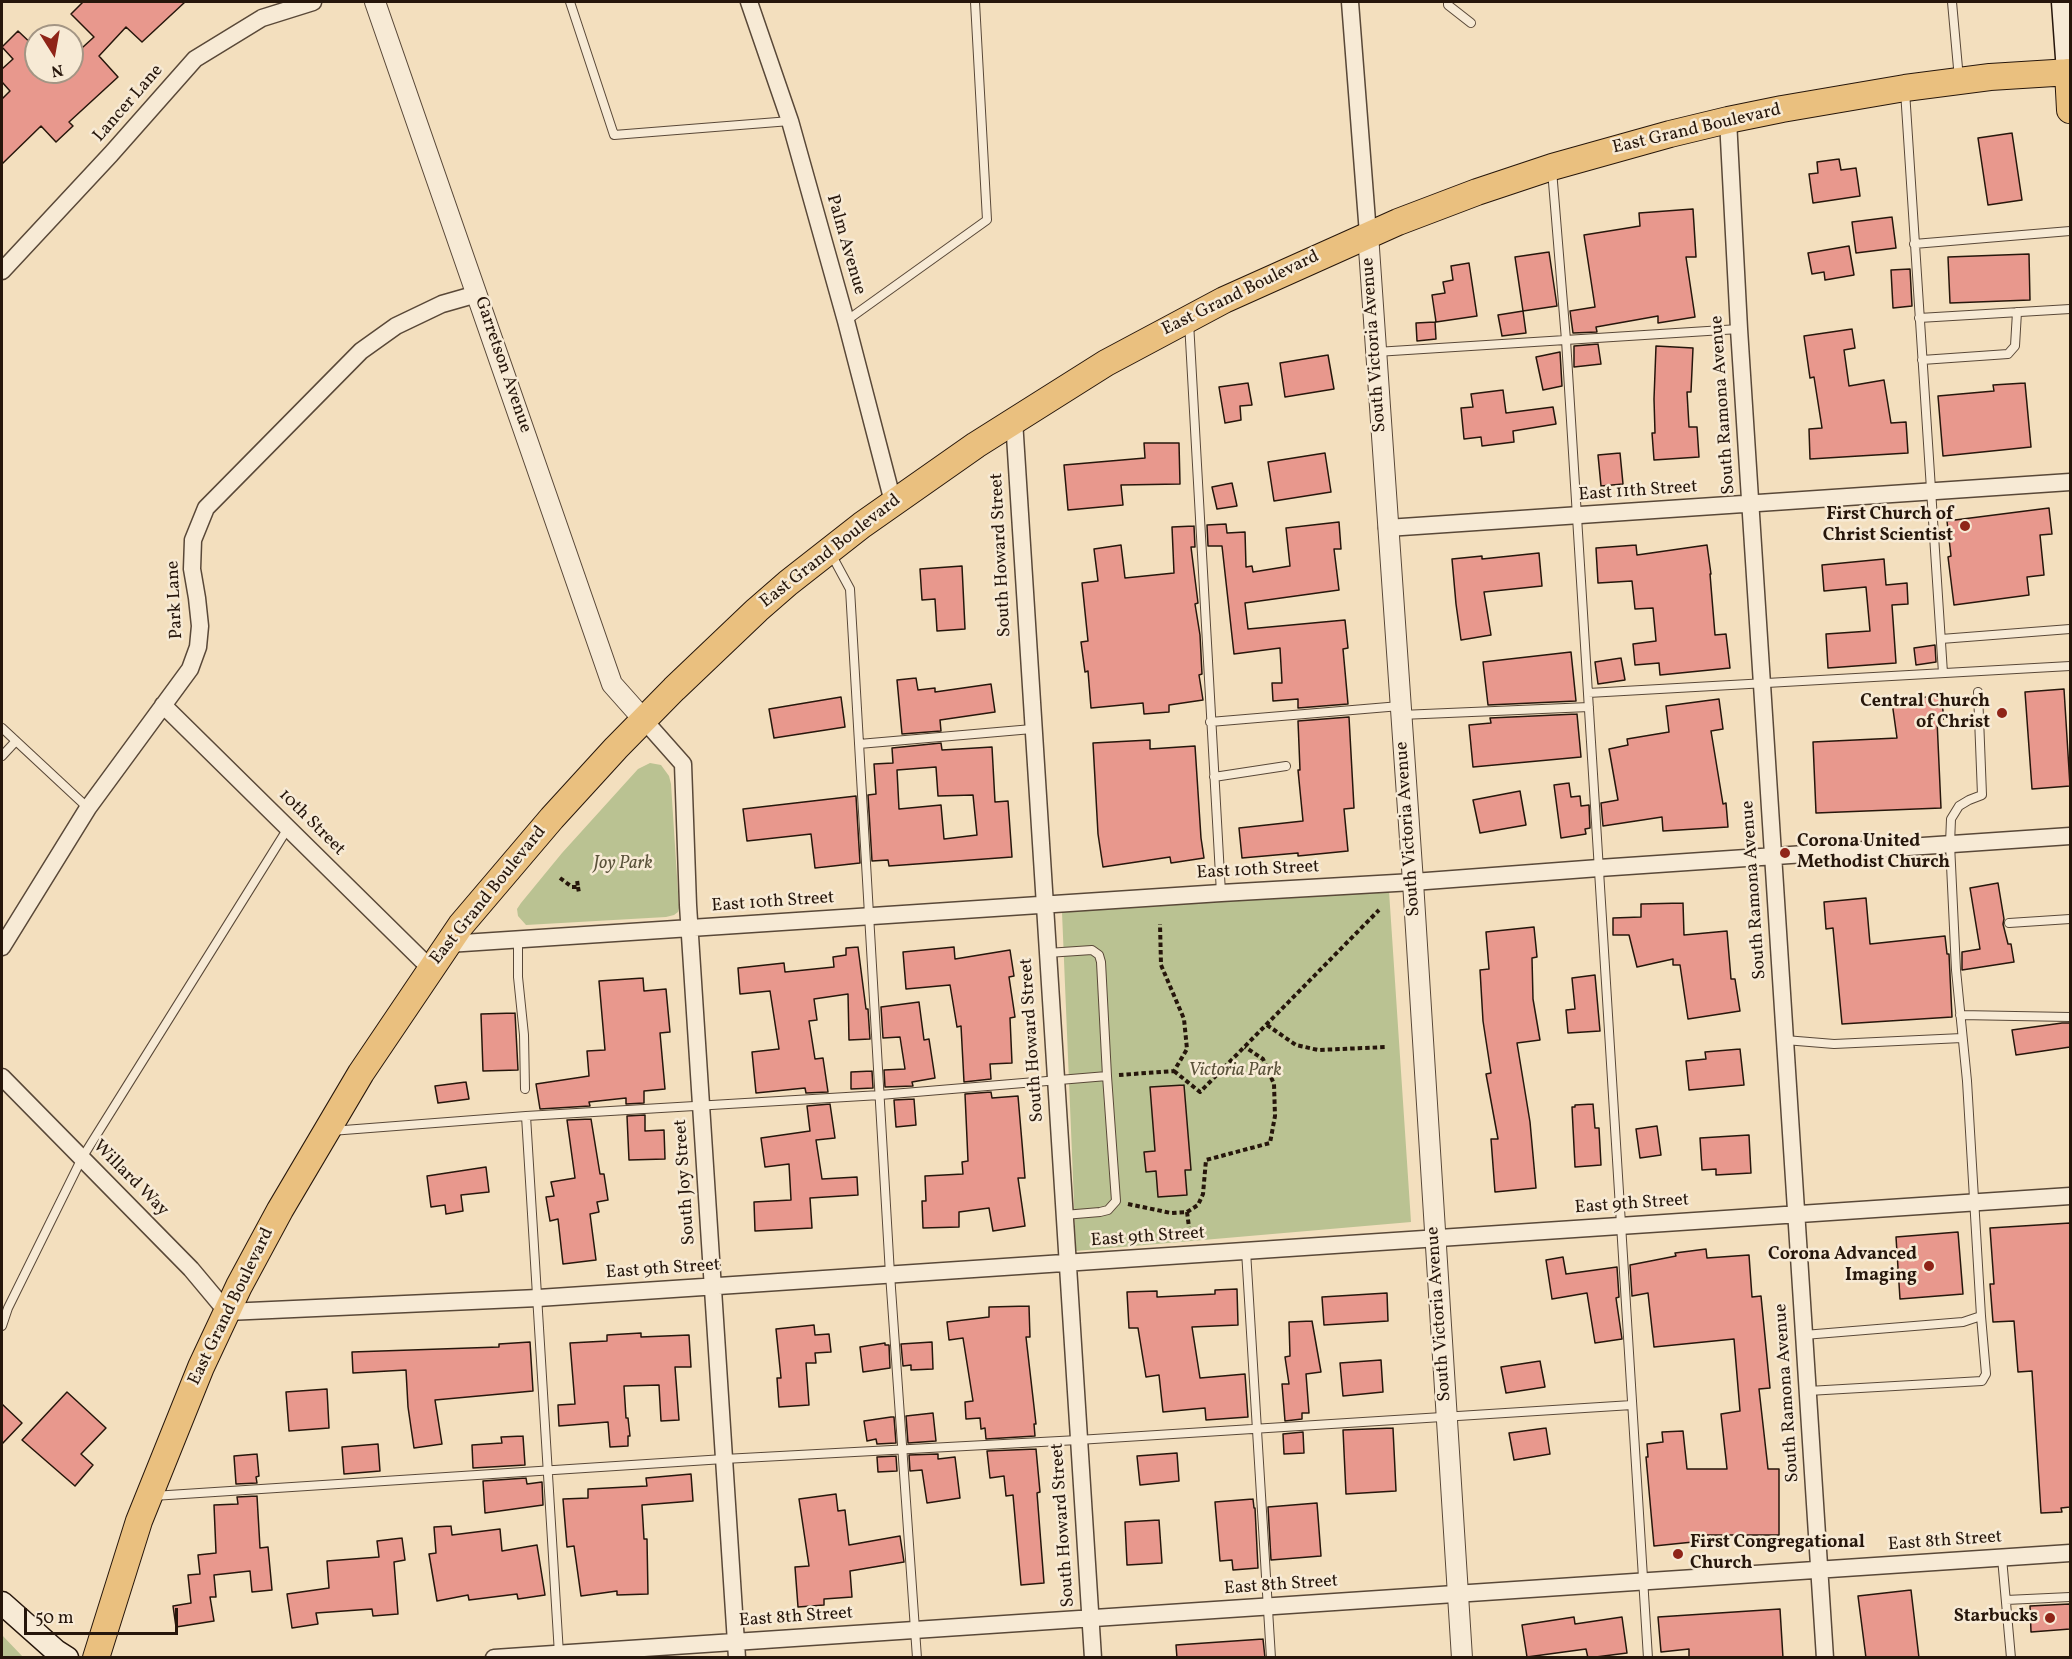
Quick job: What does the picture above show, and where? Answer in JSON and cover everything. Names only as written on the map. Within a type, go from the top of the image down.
[{"type":"main road","points":[[2063,2],[2070,110]]},
{"type":"main road","name":"East Grand Boulevard","points":[[96,1658],[148,1497],[189,1395],[227,1312],[270,1227],[324,1132],[361,1073],[448,944],[552,818],[644,720],[757,610],[829,550],[893,502],[1014,420],[1106,363],[1266,280],[1368,234],[1443,204],[1552,167],[1728,120],[1905,88],[2069,72]]},
{"type":"main road","points":[[2,1603],[56,1651],[68,1658]]},
{"type":"street","name":"Lancer Lane","points":[[2,270],[111,154],[195,59],[262,18],[313,2]]},
{"type":"street","name":"Garretson Avenue","points":[[375,2],[612,684],[644,720]]},
{"type":"street","name":"Palm Avenue","points":[[749,2],[790,121],[846,321],[893,502]]},
{"type":"street","name":"South Victoria Avenue","points":[[1350,2],[1413,882],[1462,1658]]},
{"type":"street","name":"South Ramona Avenue","points":[[1728,120],[1761,682],[1825,1658]]},
{"type":"street","name":"Park Lane","points":[[2,947],[88,808],[190,669],[198,647],[200,626],[192,569],[193,540],[206,508],[361,351],[396,326],[441,304],[477,294]]},
{"type":"street","name":"South Howard Street","points":[[1014,420],[1093,1658]]},
{"type":"street","name":"East 11th Street","points":[[1387,528],[2070,482]]},
{"type":"street","name":"10th Street","points":[[163,705],[431,969]]},
{"type":"street","name":"South Joy Street","points":[[644,720],[684,764],[689,928],[736,1650]]},
{"type":"street","name":"East 10th Street","points":[[448,944],[1413,882],[1599,867],[2070,836]]},
{"type":"street","name":"Willard Way","points":[[2,1077],[191,1269],[227,1312]]},
{"type":"street","name":"East 9th Street","points":[[227,1312],[538,1298],[2070,1196]]},
{"type":"street","name":"East 8th Street","points":[[494,1658],[736,1650],[915,1629],[2070,1553]]},
{"type":"lane","points":[[570,2],[614,135],[790,121]]},
{"type":"lane","points":[[846,321],[987,220],[975,2]]},
{"type":"lane","points":[[1448,2],[1448,5],[1470,23]]},
{"type":"lane","points":[[1952,2],[1959,81]]},
{"type":"lane","points":[[1905,88],[1943,673]]},
{"type":"lane","points":[[1552,167],[1566,340],[1648,1658]]},
{"type":"lane","points":[[1914,244],[2070,231]]},
{"type":"lane","points":[[1919,318],[2070,309]]},
{"type":"lane","points":[[1922,360],[2008,354],[2015,346],[2017,312]]},
{"type":"lane","points":[[1189,318],[1221,893]]},
{"type":"lane","points":[[1375,352],[1739,329]]},
{"type":"lane","points":[[829,550],[850,589],[890,1274],[917,1658]]},
{"type":"lane","points":[[1941,639],[2070,629]]},
{"type":"lane","points":[[1588,693],[2070,666]]},
{"type":"lane","points":[[1808,1391],[1982,1381],[1986,1374],[1950,844],[1951,819],[1959,806],[1982,795],[1978,692]]},
{"type":"lane","points":[[1210,722],[1400,711],[1589,707]]},
{"type":"lane","points":[[2,728],[88,808]]},
{"type":"lane","points":[[859,744],[1032,729]]},
{"type":"lane","points":[[2,756],[15,742]]},
{"type":"lane","points":[[1214,777],[1286,766]]},
{"type":"lane","points":[[2,1326],[8,1308],[82,1158],[289,827]]},
{"type":"lane","points":[[2009,923],[2070,919]]},
{"type":"lane","points":[[518,939],[525,1089]]},
{"type":"lane","points":[[1047,953],[1092,950],[1099,955],[1101,962],[1116,1201],[1108,1210],[1064,1215]]},
{"type":"lane","points":[[1960,1015],[2070,1017]]},
{"type":"lane","points":[[1785,1040],[1834,1044],[1962,1038]]},
{"type":"lane","points":[[324,1132],[526,1116],[880,1095],[1107,1076]]},
{"type":"lane","points":[[526,1116],[559,1655]]},
{"type":"lane","points":[[1246,1251],[1271,1658]]},
{"type":"lane","points":[[1804,1335],[1963,1322],[1981,1316]]},
{"type":"lane","points":[[148,1497],[724,1459],[1078,1440],[1632,1405]]},
{"type":"lane","points":[[2002,1558],[2011,1658]]},
{"type":"lane","points":[[2006,1600],[2070,1597]]},
{"type":"path","points":[[560,879],[568,886],[578,887]]},
{"type":"path","points":[[577,880],[579,893]]},
{"type":"path","points":[[1107,1076],[1174,1071],[1200,1092],[1379,910]]},
{"type":"path","points":[[1160,924],[1161,966],[1184,1018],[1187,1049],[1174,1071]]},
{"type":"path","points":[[1267,1025],[1296,1045],[1318,1050],[1388,1047]]},
{"type":"path","points":[[1116,1201],[1171,1213],[1188,1212],[1198,1204],[1203,1194],[1206,1160],[1270,1143],[1275,1116],[1274,1084],[1263,1059],[1245,1047]]},
{"type":"path","points":[[1188,1212],[1189,1227]]},
{"type":"green space","name":"Joy Park","points":[[650,763],[661,765],[669,776],[671,784],[678,912],[666,917],[526,925],[518,916],[517,909],[521,903],[562,853],[638,769]]},
{"type":"green space","name":"Victoria Park","points":[[1389,891],[1411,1222],[1076,1251],[1062,912]]},
{"type":"green space","points":[[2,1635],[23,1657],[2,1657]]},
{"type":"building","points":[[83,2],[185,2],[142,42],[126,27],[99,56],[118,77],[69,122],[73,126],[56,142],[41,126],[2,164],[2,99],[10,91],[2,82],[2,69],[13,59],[2,47],[18,31],[24,37],[24,84],[84,84],[84,46],[94,37],[84,27],[84,24],[81,24],[71,14]]},
{"type":"building","points":[[2012,133],[2022,200],[1988,205],[1978,138]]},
{"type":"building","points":[[1839,159],[1841,170],[1856,168],[1860,196],[1813,203],[1809,174],[1818,173],[1817,162]]},
{"type":"building","points":[[1693,209],[1696,257],[1686,257],[1695,317],[1658,323],[1658,316],[1596,327],[1597,332],[1573,333],[1570,311],[1595,307],[1584,235],[1640,226],[1639,213]]},
{"type":"building","points":[[1892,217],[1896,248],[1856,253],[1852,222]]},
{"type":"building","points":[[1849,246],[1854,275],[1825,280],[1824,272],[1812,274],[1808,253]]},
{"type":"building","points":[[1549,252],[1557,306],[1523,311],[1515,257]]},
{"type":"building","points":[[2029,254],[2030,300],[1950,303],[1948,257]]},
{"type":"building","points":[[1469,263],[1477,316],[1436,322],[1432,295],[1445,293],[1443,282],[1453,280],[1451,266]]},
{"type":"building","points":[[1910,269],[1912,306],[1893,308],[1891,270]]},
{"type":"building","points":[[1523,311],[1526,333],[1502,336],[1498,315]]},
{"type":"building","points":[[1435,322],[1436,339],[1417,341],[1416,323]]},
{"type":"building","points":[[1852,329],[1855,348],[1844,350],[1849,386],[1884,380],[1891,423],[1906,422],[1908,453],[1810,459],[1809,429],[1822,428],[1814,377],[1810,378],[1804,336]]},
{"type":"building","points":[[1598,344],[1601,364],[1574,367],[1574,346]]},
{"type":"building","points":[[1656,346],[1693,348],[1691,392],[1687,392],[1689,427],[1697,427],[1699,457],[1654,460],[1652,433],[1655,433]]},
{"type":"building","points":[[1560,352],[1562,386],[1543,390],[1536,357]]},
{"type":"building","points":[[1328,355],[1334,389],[1285,397],[1280,363]]},
{"type":"building","points":[[1248,383],[1252,405],[1240,406],[1241,420],[1225,423],[1219,387]]},
{"type":"building","points":[[2025,383],[2031,447],[1943,456],[1938,396],[1994,391],[1993,385]]},
{"type":"building","points":[[1503,390],[1506,413],[1553,407],[1556,424],[1513,431],[1514,442],[1482,446],[1481,437],[1464,439],[1461,408],[1473,407],[1471,394]]},
{"type":"building","points":[[1144,443],[1179,443],[1180,484],[1121,485],[1123,505],[1068,510],[1064,465],[1145,458]]},
{"type":"building","points":[[1325,453],[1331,492],[1274,501],[1268,462]]},
{"type":"building","points":[[1620,453],[1623,484],[1601,486],[1598,455]]},
{"type":"building","points":[[1232,483],[1237,506],[1217,509],[1212,487]]},
{"type":"building","points":[[2049,508],[2052,534],[2040,535],[2044,575],[2027,577],[2029,595],[1954,605],[1948,557],[1951,556],[1947,521]]},
{"type":"building","points":[[1339,522],[1341,549],[1334,549],[1339,590],[1245,603],[1248,629],[1345,620],[1348,648],[1343,649],[1348,704],[1298,708],[1298,699],[1273,701],[1272,683],[1282,683],[1280,648],[1234,654],[1222,546],[1208,546],[1207,525],[1226,524],[1227,533],[1245,532],[1246,567],[1252,566],[1253,572],[1290,566],[1286,528]]},
{"type":"building","points":[[1194,526],[1195,547],[1191,547],[1198,603],[1195,604],[1200,635],[1202,674],[1199,675],[1203,700],[1169,705],[1169,712],[1144,714],[1143,703],[1091,708],[1088,671],[1085,672],[1081,642],[1088,641],[1082,583],[1098,581],[1094,549],[1121,545],[1125,578],[1174,573],[1172,527]]},
{"type":"building","points":[[1636,545],[1637,555],[1707,545],[1715,635],[1726,634],[1730,668],[1660,675],[1659,663],[1635,665],[1633,644],[1656,641],[1653,608],[1635,609],[1632,581],[1598,583],[1596,548]]},
{"type":"building","points":[[1539,553],[1542,586],[1484,592],[1491,635],[1461,640],[1452,559],[1482,556],[1482,559]]},
{"type":"building","points":[[1884,559],[1886,585],[1907,583],[1908,604],[1892,605],[1896,663],[1828,668],[1826,634],[1870,631],[1866,587],[1824,591],[1822,565]]},
{"type":"building","points":[[962,566],[965,629],[937,631],[935,599],[922,600],[920,569]]},
{"type":"building","points":[[1935,645],[1936,662],[1916,665],[1914,648]]},
{"type":"building","points":[[1571,652],[1576,701],[1488,705],[1483,662]]},
{"type":"building","points":[[1621,658],[1625,680],[1598,684],[1595,662]]},
{"type":"building","points":[[916,678],[918,690],[935,688],[935,692],[991,684],[995,712],[940,720],[941,731],[902,734],[897,680]]},
{"type":"building","points":[[2064,689],[2070,786],[2032,789],[2025,692]]},
{"type":"building","points":[[1941,695],[1944,719],[1937,720],[1941,808],[1816,813],[1813,742],[1897,738],[1892,702]]},
{"type":"building","points":[[841,697],[845,727],[774,738],[769,709]]},
{"type":"building","points":[[1719,699],[1723,729],[1711,731],[1723,804],[1726,803],[1728,827],[1663,831],[1662,817],[1603,826],[1601,803],[1618,800],[1609,749],[1628,745],[1627,739],[1669,732],[1666,706]]},
{"type":"building","points":[[1577,714],[1581,757],[1473,767],[1469,725],[1491,723],[1490,718]]},
{"type":"building","points":[[1349,717],[1354,808],[1344,809],[1348,851],[1242,858],[1239,828],[1303,821],[1298,770],[1300,770],[1298,721]]},
{"type":"building","points":[[1150,740],[1150,749],[1195,746],[1204,858],[1171,863],[1170,857],[1103,867],[1098,834],[1093,743]]},
{"type":"building","points":[[941,743],[942,750],[992,747],[995,802],[1008,801],[1012,857],[889,866],[888,860],[872,861],[868,795],[876,794],[874,764],[893,763],[892,748]],"holes":[[[936,767],[938,796],[973,795],[977,835],[944,839],[941,805],[899,809],[897,770]]]},
{"type":"building","points":[[1569,783],[1571,797],[1580,796],[1581,806],[1589,805],[1590,828],[1585,829],[1586,834],[1561,838],[1554,785]]},
{"type":"building","points":[[1520,791],[1526,825],[1480,833],[1473,800]]},
{"type":"building","points":[[856,796],[860,863],[815,868],[811,834],[747,841],[743,809]]},
{"type":"building","points":[[1998,883],[2003,924],[2008,944],[2011,944],[2014,962],[1962,970],[1962,952],[1980,949],[1970,888]]},
{"type":"building","points":[[1866,898],[1870,944],[1945,936],[1947,954],[1949,954],[1952,1017],[1842,1024],[1833,928],[1826,929],[1824,902]]},
{"type":"building","points":[[1683,903],[1684,935],[1727,931],[1731,979],[1735,979],[1740,1011],[1688,1019],[1680,965],[1673,965],[1673,959],[1637,967],[1629,935],[1613,935],[1613,918],[1641,917],[1641,904]]},
{"type":"building","points":[[1534,927],[1537,957],[1532,958],[1533,999],[1540,1040],[1517,1043],[1530,1122],[1536,1188],[1495,1192],[1491,1139],[1498,1139],[1486,1074],[1491,1073],[1483,1021],[1480,970],[1489,969],[1486,932]]},
{"type":"building","points":[[858,947],[866,1009],[868,1009],[870,1039],[849,1040],[848,994],[814,999],[817,1020],[809,1021],[815,1059],[823,1058],[828,1092],[806,1093],[805,1088],[756,1093],[752,1052],[779,1049],[770,991],[740,994],[738,968],[784,963],[785,972],[834,967],[833,957],[846,955],[846,948]]},
{"type":"building","points":[[954,947],[955,959],[1010,950],[1014,976],[1009,977],[1015,1017],[1010,1018],[1012,1063],[990,1064],[991,1079],[964,1082],[961,1026],[957,1027],[950,985],[906,989],[903,952]]},
{"type":"building","points":[[1595,975],[1600,1031],[1568,1033],[1566,1010],[1575,1009],[1572,978]]},
{"type":"building","points":[[643,978],[644,991],[666,989],[670,1032],[660,1033],[665,1089],[644,1091],[644,1103],[626,1104],[626,1098],[589,1102],[590,1106],[540,1109],[536,1084],[589,1076],[587,1051],[605,1050],[599,981]]},
{"type":"building","points":[[919,1002],[924,1040],[929,1039],[935,1078],[912,1082],[913,1086],[885,1087],[884,1070],[905,1069],[900,1037],[883,1038],[881,1007]]},
{"type":"building","points":[[515,1013],[518,1070],[483,1071],[481,1014]]},
{"type":"building","points":[[2070,1023],[2070,1047],[2016,1055],[2012,1030]]},
{"type":"building","points":[[1740,1049],[1744,1085],[1689,1090],[1686,1061],[1706,1059],[1705,1052]]},
{"type":"building","points":[[872,1071],[873,1088],[851,1089],[851,1072]]},
{"type":"building","points":[[466,1082],[469,1099],[438,1103],[435,1086]]},
{"type":"building","points":[[1184,1085],[1191,1170],[1185,1170],[1187,1195],[1158,1197],[1156,1171],[1146,1172],[1144,1152],[1155,1151],[1150,1087]]},
{"type":"building","points":[[991,1092],[992,1098],[1018,1096],[1025,1178],[1018,1178],[1025,1226],[993,1231],[989,1208],[959,1212],[959,1227],[923,1228],[922,1201],[926,1201],[925,1176],[963,1174],[962,1162],[968,1161],[965,1094]]},
{"type":"building","points":[[914,1099],[916,1125],[896,1127],[894,1100]]},
{"type":"building","points":[[830,1104],[835,1138],[816,1140],[822,1179],[857,1177],[858,1195],[810,1198],[812,1228],[755,1231],[754,1202],[791,1200],[789,1164],[765,1167],[761,1138],[810,1131],[807,1106]]},
{"type":"building","points":[[1593,1104],[1595,1128],[1599,1128],[1601,1165],[1575,1167],[1572,1107]]},
{"type":"building","points":[[645,1115],[645,1131],[664,1130],[665,1159],[629,1160],[627,1116]]},
{"type":"building","points":[[591,1119],[600,1174],[604,1174],[608,1200],[597,1202],[599,1212],[590,1214],[596,1260],[563,1264],[558,1219],[550,1221],[546,1197],[554,1196],[551,1182],[575,1178],[567,1120]]},
{"type":"building","points":[[1657,1126],[1661,1155],[1640,1158],[1636,1129]]},
{"type":"building","points":[[1749,1135],[1751,1173],[1716,1175],[1716,1169],[1702,1170],[1700,1138]]},
{"type":"building","points":[[486,1167],[489,1192],[461,1195],[463,1211],[446,1214],[445,1205],[431,1207],[427,1176]]},
{"type":"building","points":[[2070,1223],[2070,1507],[2061,1508],[2062,1512],[2041,1513],[2032,1371],[2018,1372],[2014,1321],[1993,1322],[1990,1284],[1994,1284],[1990,1228]]},
{"type":"building","name":"Corona Advanced Imaging","points":[[1958,1232],[1963,1294],[1900,1299],[1896,1237]]},
{"type":"building","points":[[1706,1249],[1707,1258],[1749,1255],[1752,1297],[1761,1296],[1770,1388],[1759,1389],[1768,1469],[1779,1469],[1779,1535],[1693,1535],[1693,1542],[1654,1546],[1646,1457],[1648,1457],[1647,1444],[1663,1442],[1662,1432],[1683,1431],[1687,1469],[1727,1469],[1721,1414],[1740,1411],[1734,1339],[1654,1347],[1648,1293],[1632,1296],[1630,1265],[1676,1256],[1675,1253]]},
{"type":"building","points":[[1563,1257],[1566,1274],[1617,1267],[1619,1297],[1616,1298],[1622,1339],[1595,1343],[1587,1293],[1552,1299],[1546,1260]]},
{"type":"building","points":[[1237,1289],[1238,1325],[1192,1327],[1200,1378],[1245,1374],[1248,1417],[1206,1420],[1205,1408],[1163,1412],[1159,1375],[1146,1377],[1138,1328],[1129,1328],[1127,1292],[1157,1291],[1157,1297],[1215,1294],[1215,1290]]},
{"type":"building","points":[[1387,1293],[1388,1321],[1324,1325],[1322,1297]]},
{"type":"building","points":[[1029,1306],[1030,1337],[1026,1337],[1036,1424],[1034,1424],[1035,1436],[986,1439],[985,1428],[981,1429],[980,1418],[966,1419],[965,1402],[973,1401],[963,1338],[949,1340],[947,1322],[989,1317],[989,1307]]},
{"type":"building","points":[[1312,1321],[1321,1372],[1306,1374],[1309,1413],[1302,1413],[1302,1419],[1285,1421],[1282,1384],[1289,1384],[1285,1357],[1290,1356],[1289,1322]]},
{"type":"building","points":[[814,1325],[815,1335],[829,1334],[831,1352],[815,1353],[816,1363],[806,1363],[809,1405],[779,1407],[777,1378],[781,1378],[776,1329]]},
{"type":"building","points":[[641,1333],[641,1337],[689,1335],[691,1367],[675,1367],[679,1420],[661,1421],[659,1385],[624,1386],[626,1418],[628,1418],[630,1436],[628,1436],[628,1446],[610,1447],[608,1422],[559,1426],[558,1405],[575,1404],[570,1343],[607,1341],[607,1335]]},
{"type":"building","points":[[530,1342],[533,1391],[435,1400],[442,1444],[414,1448],[406,1370],[353,1373],[352,1352],[499,1347],[499,1344]]},
{"type":"building","points":[[932,1342],[933,1369],[911,1370],[911,1365],[903,1366],[901,1344]]},
{"type":"building","points":[[885,1343],[889,1345],[890,1368],[863,1372],[860,1347]]},
{"type":"building","points":[[1381,1360],[1383,1392],[1343,1396],[1340,1363]]},
{"type":"building","points":[[1540,1361],[1545,1387],[1506,1393],[1501,1367]]},
{"type":"building","points":[[327,1389],[329,1428],[289,1431],[286,1392]]},
{"type":"building","points":[[67,1392],[106,1428],[81,1454],[93,1465],[75,1486],[22,1440]]},
{"type":"building","points":[[2,1404],[22,1423],[2,1444]]},
{"type":"building","points":[[933,1413],[936,1441],[908,1443],[906,1416]]},
{"type":"building","points":[[894,1417],[896,1443],[877,1444],[876,1439],[867,1441],[864,1421]]},
{"type":"building","points":[[1393,1428],[1396,1491],[1346,1494],[1343,1430]]},
{"type":"building","points":[[1546,1428],[1550,1454],[1514,1460],[1509,1433]]},
{"type":"building","points":[[1303,1432],[1304,1453],[1284,1454],[1283,1434]]},
{"type":"building","points":[[523,1436],[525,1465],[473,1468],[472,1445],[502,1443],[501,1437]]},
{"type":"building","points":[[378,1444],[380,1471],[344,1474],[342,1447]]},
{"type":"building","points":[[1036,1449],[1044,1583],[1021,1585],[1013,1495],[1006,1496],[1004,1476],[990,1478],[987,1451]]},
{"type":"building","points":[[1177,1453],[1179,1481],[1140,1485],[1137,1456]]},
{"type":"building","points":[[257,1454],[259,1476],[256,1477],[257,1483],[236,1484],[234,1456]]},
{"type":"building","points":[[938,1454],[938,1459],[955,1457],[960,1498],[927,1503],[922,1470],[910,1471],[909,1455]]},
{"type":"building","points":[[896,1456],[897,1471],[878,1472],[877,1457]]},
{"type":"building","points":[[691,1474],[693,1501],[642,1505],[644,1539],[647,1539],[648,1594],[617,1595],[617,1591],[581,1596],[574,1546],[567,1547],[563,1499],[588,1498],[588,1489],[647,1486],[646,1478]]},
{"type":"building","points":[[526,1478],[527,1484],[542,1482],[543,1505],[485,1513],[483,1481]]},
{"type":"building","points":[[836,1494],[838,1511],[845,1510],[849,1545],[900,1536],[904,1562],[850,1571],[852,1597],[824,1599],[824,1605],[798,1607],[795,1567],[809,1566],[799,1499]]},
{"type":"building","points":[[257,1496],[260,1548],[268,1547],[272,1590],[252,1592],[250,1571],[214,1575],[216,1597],[210,1597],[214,1621],[176,1627],[173,1606],[191,1603],[188,1575],[200,1574],[198,1555],[216,1553],[214,1505],[238,1504],[237,1497]]},
{"type":"building","points":[[1253,1499],[1258,1568],[1233,1570],[1232,1560],[1220,1561],[1215,1502]]},
{"type":"building","points":[[1317,1503],[1321,1556],[1271,1560],[1268,1507]]},
{"type":"building","points":[[1159,1520],[1162,1563],[1127,1565],[1125,1522]]},
{"type":"building","points":[[451,1526],[452,1535],[500,1529],[502,1551],[537,1545],[545,1595],[518,1599],[517,1594],[469,1600],[468,1595],[437,1601],[429,1554],[436,1553],[434,1527]]},
{"type":"building","points":[[402,1538],[405,1560],[394,1562],[398,1614],[373,1616],[372,1609],[316,1613],[318,1624],[292,1628],[287,1594],[329,1588],[327,1561],[379,1557],[377,1541]]},
{"type":"building","points":[[1911,1590],[1919,1658],[1866,1658],[1858,1596]]},
{"type":"building","name":"Starbucks","points":[[2070,1604],[2070,1629],[2031,1632],[2030,1606]]},
{"type":"building","points":[[1780,1609],[1783,1658],[1689,1658],[1689,1649],[1661,1652],[1658,1617]]},
{"type":"building","points":[[1574,1617],[1575,1624],[1622,1617],[1627,1653],[1588,1658],[1586,1649],[1527,1657],[1522,1625]]},
{"type":"building","points":[[1263,1639],[1265,1658],[1177,1658],[1176,1645]]},
{"type":"place","name":"First Church of Christ Scientist","points":[[1965,526]]},
{"type":"place","name":"Central Church of Christ","points":[[2002,713]]},
{"type":"place","name":"Corona United Methodist Church","points":[[1785,853]]},
{"type":"place","name":"Corona Advanced Imaging","points":[[1929,1266]]},
{"type":"place","name":"First Congregational Church","points":[[1678,1554]]},
{"type":"place","name":"Starbucks","points":[[2050,1618]]}]
